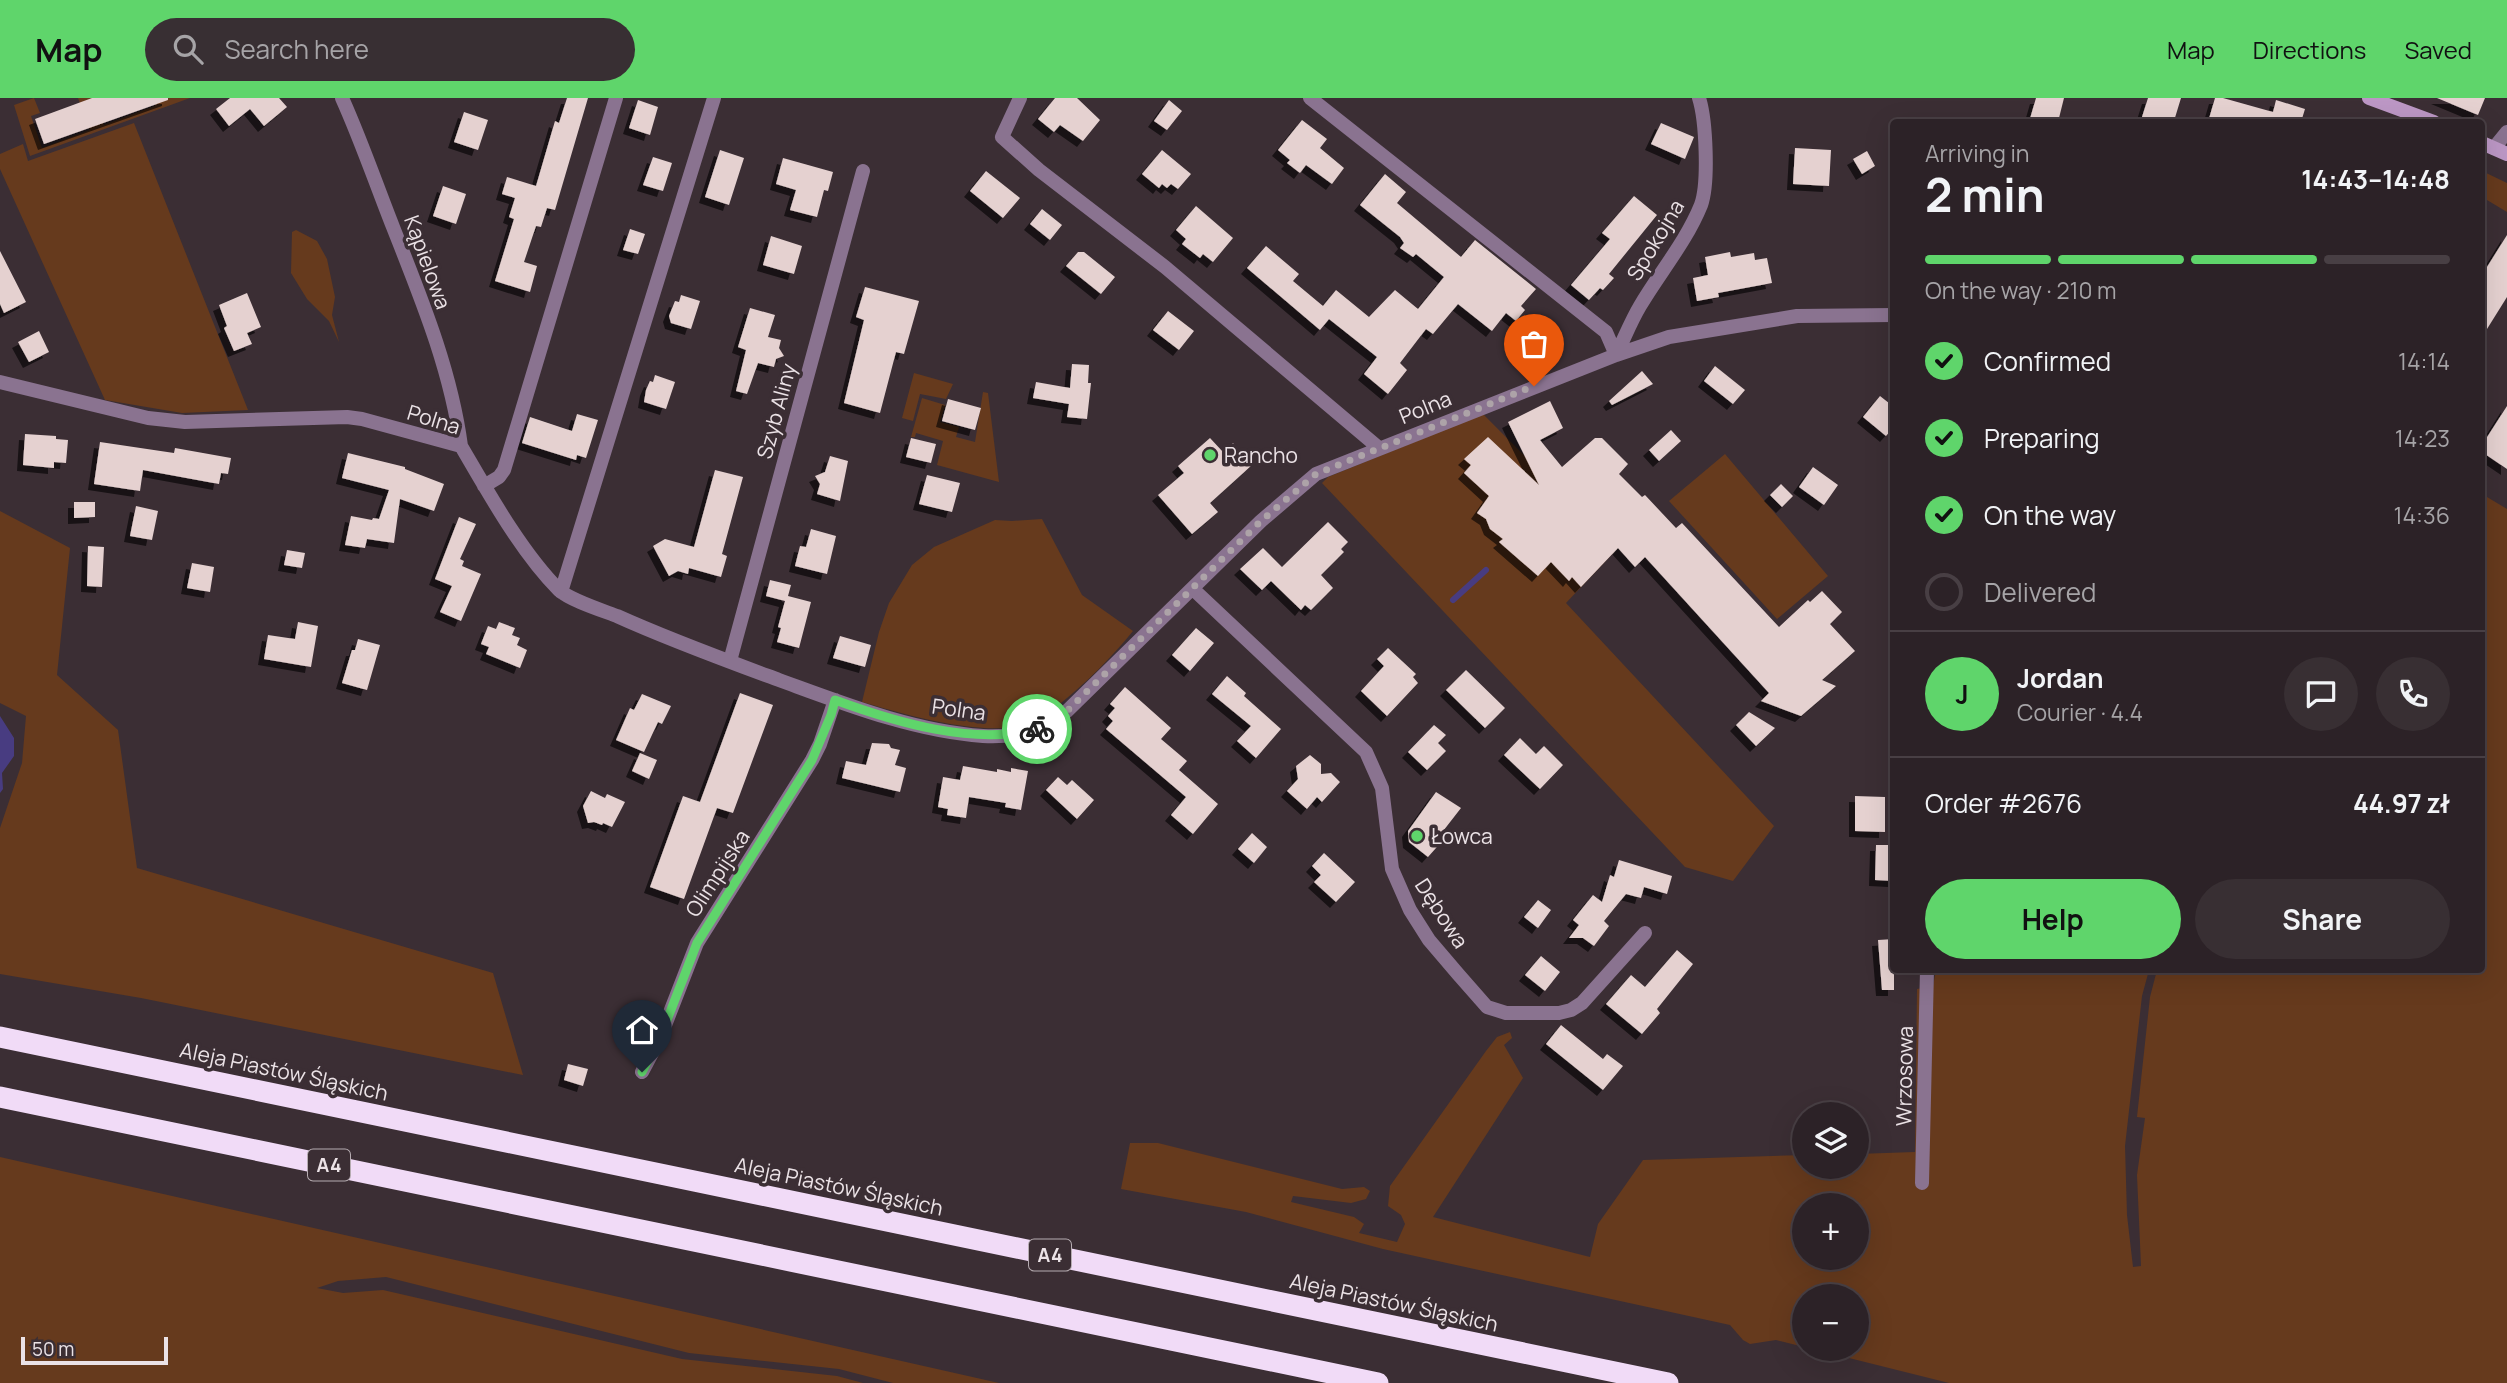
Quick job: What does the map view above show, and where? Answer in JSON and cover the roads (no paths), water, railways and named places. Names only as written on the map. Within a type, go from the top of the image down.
[{"type":"highway","name":"Aleja Piastów Śląskich","points":[[0,1037],[1668,1383]]},
{"type":"highway","name":"A4","points":[[0,1097],[1378,1383]]},
{"type":"street","name":"Kąpielowa","points":[[342,98],[409,269],[445,370],[461,446]]},
{"type":"street","points":[[484,486],[499,477],[504,470],[616,98]]},
{"type":"street","points":[[561,592],[714,98]]},
{"type":"street","points":[[1020,98],[1002,137],[1039,170],[1165,267],[1379,448]]},
{"type":"street","points":[[1310,98],[1606,332],[1616,355]]},
{"type":"street","name":"Spokojna","points":[[1616,355],[1639,307],[1690,229],[1702,201],[1704,115],[1699,98]]},
{"type":"street","points":[[2369,98],[2426,119]]},
{"type":"street","points":[[2494,148],[2507,132]]},
{"type":"street","name":"Szyb Aliny","points":[[730,661],[863,171]]},
{"type":"street","name":"Polna","points":[[0,382],[148,418],[186,422],[347,417],[461,446],[531,556],[561,592],[634,624],[835,700],[935,729],[972,734],[1017,734],[1044,727],[1067,711],[1261,521],[1316,474],[1616,355],[1669,337],[1797,316],[1890,315]]},
{"type":"street","name":"Dębowa","points":[[1193,590],[1366,752],[1382,788],[1392,869],[1410,910],[1429,940],[1487,1007],[1506,1013],[1559,1013],[1571,1010],[1582,1003],[1645,933]]},
{"type":"street","name":"Olimpijska","points":[[642,1072],[660,1038],[697,943],[812,760],[835,700]]},
{"type":"street","name":"Wrzosowa","points":[[1922,1183],[1927,973]]},
{"type":"waterway","points":[[1453,600],[1486,570]]},
{"type":"place","name":"Rancho","points":[[1210,455]]},
{"type":"place","name":"Łowca","points":[[1417,836]]}]
